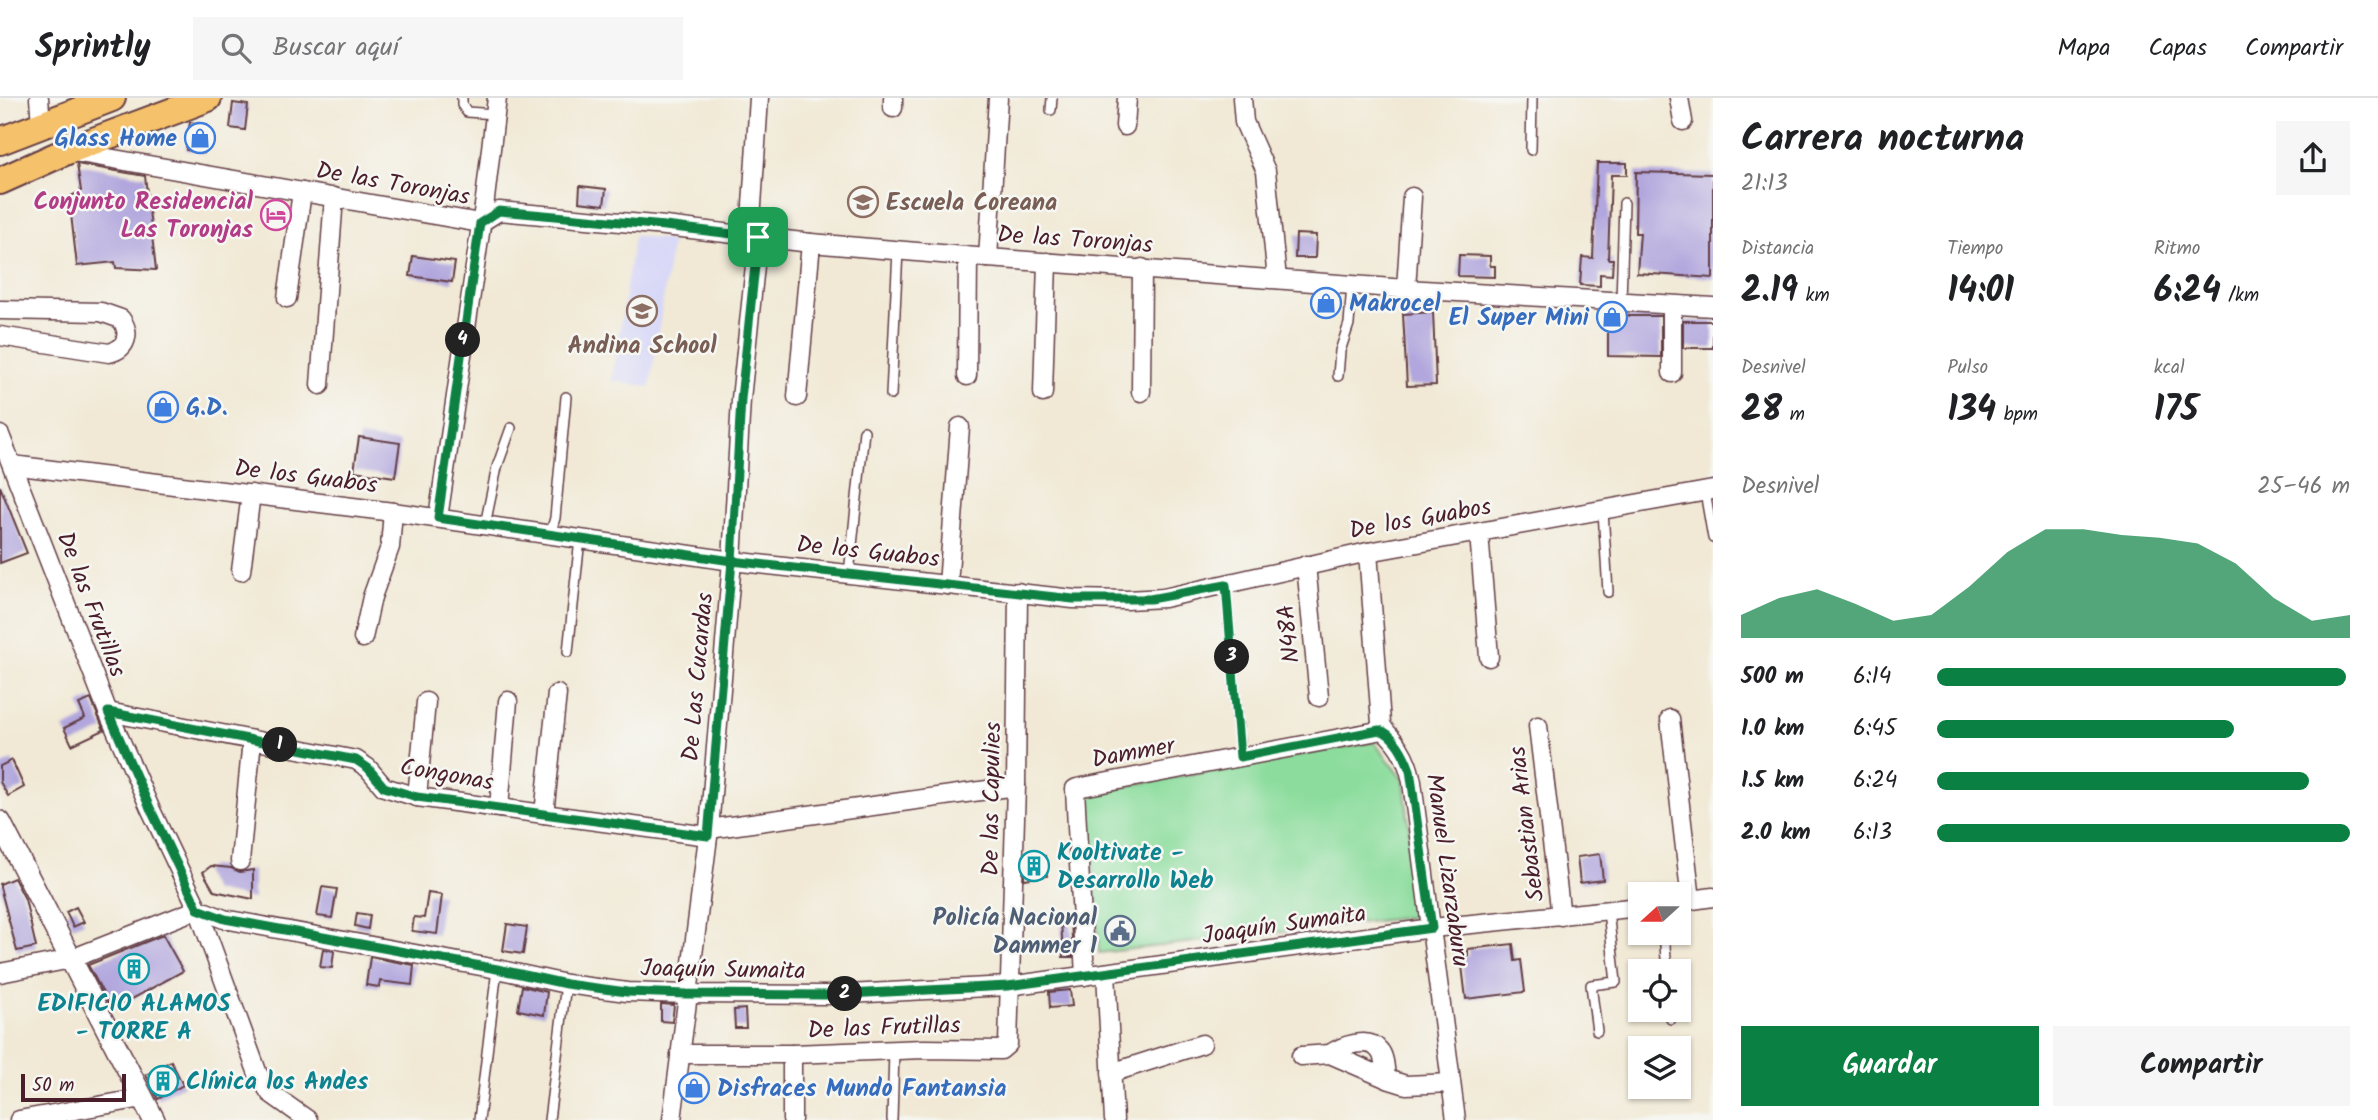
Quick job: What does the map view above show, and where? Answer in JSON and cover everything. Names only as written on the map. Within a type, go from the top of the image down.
[{"type":"main road","points":[[0,141],[40,111],[112,98]]},
{"type":"main road","points":[[0,181],[67,151],[208,98]]},
{"type":"street","name":"De Las Cucardas","points":[[672,1120],[708,832],[732,561],[754,236],[759,98]]},
{"type":"street","points":[[988,258],[998,98]]},
{"type":"street","points":[[1125,126],[1127,98]]},
{"type":"street","points":[[1242,98],[1244,122],[1266,171],[1277,279]]},
{"type":"street","points":[[1679,98],[1683,121]]},
{"type":"street","points":[[438,518],[496,106]]},
{"type":"street","name":"De las Toronjas","points":[[67,151],[480,223],[499,211],[968,257],[1406,289],[1713,307]]},
{"type":"street","points":[[287,298],[302,192]]},
{"type":"street","points":[[320,385],[334,197]]},
{"type":"street","points":[[1406,289],[1412,197]]},
{"type":"street","points":[[797,397],[811,243]]},
{"type":"street","points":[[967,376],[968,257]]},
{"type":"street","points":[[1043,393],[1047,262]]},
{"type":"street","points":[[1142,268],[1142,392]]},
{"type":"street","points":[[1672,306],[1672,373]]},
{"type":"street","points":[[0,310],[101,312],[121,319],[126,341],[120,349],[109,353],[0,336]]},
{"type":"street","points":[[948,585],[960,427]]},
{"type":"street","name":"De las Frutillas","points":[[0,435],[108,712],[198,909],[258,1074],[270,1093],[308,1120]]},
{"type":"street","name":"De los Guabos","points":[[12,465],[393,512],[732,561],[1073,599],[1127,600],[1164,598],[1368,552],[1709,491]]},
{"type":"street","points":[[241,571],[251,494]]},
{"type":"street","points":[[363,638],[372,597],[390,547],[393,512]]},
{"type":"street","points":[[1479,533],[1489,657]]},
{"type":"street","points":[[1368,552],[1383,730]]},
{"type":"street","name":"N48A","points":[[1306,565],[1319,698]]},
{"type":"street","name":"De las Capulies","points":[[1005,1048],[1008,1044],[1016,786],[1018,592]]},
{"type":"street","points":[[544,814],[556,694]]},
{"type":"street","points":[[499,808],[508,701]]},
{"type":"street","points":[[417,797],[426,702]]},
{"type":"street","name":"Congonas","points":[[108,712],[356,760],[368,768],[384,787],[417,797],[708,832],[1016,786]]},
{"type":"street","points":[[1670,719],[1683,882]]},
{"type":"street","name":"Sebastian Arias","points":[[1538,726],[1561,916]]},
{"type":"street","name":"Dammer","points":[[1085,976],[1075,789],[1383,730]]},
{"type":"street","name":"Manuel Lizarzaburu","points":[[1383,730],[1400,750],[1410,770],[1456,1120]]},
{"type":"street","points":[[240,861],[252,740]]},
{"type":"street","points":[[0,822],[154,1120]]},
{"type":"street","points":[[1691,900],[1713,897]]},
{"type":"street","name":"Joaquín Sumaita","points":[[198,909],[225,919],[566,984],[627,992],[827,995],[1008,986],[1432,928],[1628,908]]},
{"type":"street","points":[[0,973],[71,959],[198,909]]},
{"type":"street","points":[[1106,973],[1114,1120]]},
{"type":"street","points":[[1330,1054],[1339,1048],[1366,1043],[1377,1047],[1382,1055],[1386,1078]]},
{"type":"street","points":[[1111,1073],[1202,1044]]},
{"type":"street","name":"De las Frutillas","points":[[680,1054],[1005,1048]]},
{"type":"street","points":[[792,1054],[792,1120]]},
{"type":"street","points":[[1301,1056],[1330,1054],[1406,1085],[1451,1083]]},
{"type":"street","points":[[19,1120],[143,1098]]},
{"type":"lane","points":[[462,98],[462,105],[467,112],[496,106]]},
{"type":"lane","points":[[1051,110],[1052,98]]},
{"type":"lane","points":[[1531,150],[1532,98]]},
{"type":"lane","points":[[1621,302],[1624,203]]},
{"type":"lane","points":[[891,395],[898,250]]},
{"type":"lane","points":[[1338,376],[1340,351],[1349,324],[1352,285]]},
{"type":"lane","points":[[550,535],[555,518],[566,397]]},
{"type":"lane","points":[[485,525],[497,467],[511,428]]},
{"type":"lane","points":[[849,574],[864,431]]},
{"type":"lane","points":[[1709,491],[1713,538]]},
{"type":"lane","points":[[1603,510],[1608,592]]},
{"type":"lane","points":[[568,652],[580,539]]},
{"type":"lane","points":[[1226,585],[1240,757]]},
{"type":"lane","points":[[1597,1031],[1591,985],[1616,982],[1608,911]]},
{"type":"lane","points":[[479,1120],[497,969]]},
{"type":"lane","points":[[549,1120],[566,984]]},
{"type":"lane","points":[[892,1120],[894,1051]]},
{"type":"shaded area","name":"Andina School","points":[[634,235],[672,241],[650,387],[612,381]]},
{"type":"green space","points":[[1374,742],[1404,780],[1418,911],[1411,917],[1099,953],[1088,800],[1096,791]]},
{"type":"building","points":[[233,103],[248,105],[245,130],[230,128]]},
{"type":"building","points":[[190,122],[207,125],[204,153],[186,150]]},
{"type":"building","points":[[1597,163],[1627,163],[1627,175],[1611,175],[1608,259],[1613,259],[1612,275],[1600,274],[1600,286],[1580,285],[1582,257],[1593,258]]},
{"type":"building","points":[[77,164],[145,176],[156,270],[116,268],[115,262],[77,266],[69,197],[81,191]]},
{"type":"building","points":[[1636,172],[1713,174],[1713,278],[1637,273],[1640,233],[1635,233]]},
{"type":"building","points":[[580,186],[606,189],[604,205],[579,202]]},
{"type":"building","points":[[1296,234],[1316,235],[1315,258],[1295,258]]},
{"type":"building","points":[[1459,255],[1490,256],[1490,266],[1495,266],[1495,277],[1458,276]]},
{"type":"building","points":[[413,256],[455,262],[452,282],[410,276]]},
{"type":"building","name":"Makrocel","points":[[1320,294],[1329,295],[1333,299],[1333,308],[1319,308]]},
{"type":"building","points":[[1433,312],[1436,385],[1407,386],[1403,314]]},
{"type":"building","points":[[1608,312],[1618,313],[1618,316],[1661,316],[1661,357],[1608,356]]},
{"type":"building","points":[[1683,321],[1713,321],[1713,348],[1683,348]]},
{"type":"building","points":[[359,437],[400,443],[395,477],[354,471]]},
{"type":"building","points":[[0,486],[27,553],[0,563]]},
{"type":"building","points":[[91,699],[104,730],[72,745],[64,728],[85,718],[79,704]]},
{"type":"building","points":[[12,760],[24,787],[8,796],[0,782],[0,766]]},
{"type":"building","points":[[1600,854],[1603,880],[1580,883],[1577,857]]},
{"type":"building","name":"Kooltivate - Desarrollo Web","points":[[1025,856],[1045,856],[1047,876],[1024,879]]},
{"type":"building","points":[[211,866],[240,872],[253,870],[253,899],[214,891],[203,872]]},
{"type":"building","points":[[14,878],[25,899],[36,947],[17,951],[0,887],[0,884]]},
{"type":"building","points":[[322,887],[337,889],[332,918],[317,916]]},
{"type":"building","points":[[428,893],[442,895],[437,934],[412,931],[414,917],[424,918]]},
{"type":"building","points":[[76,907],[84,922],[73,927],[66,912]]},
{"type":"building","points":[[357,913],[370,915],[368,929],[355,926]]},
{"type":"building","points":[[1061,920],[1071,920],[1073,957],[1063,957]]},
{"type":"building","name":"Policía Nacional Dammer 1","points":[[1112,920],[1128,932],[1119,942],[1104,930]]},
{"type":"building","points":[[507,924],[527,927],[523,954],[503,951]]},
{"type":"building","name":"EDIFICIO ALAMOS - TORRE A","points":[[163,935],[183,971],[112,1010],[88,965]]},
{"type":"building","points":[[1513,944],[1515,961],[1521,960],[1525,992],[1466,999],[1461,957],[1468,956],[1468,949]]},
{"type":"building","points":[[323,949],[334,951],[332,968],[320,967]]},
{"type":"building","points":[[370,957],[414,965],[412,985],[380,981],[379,987],[366,985]]},
{"type":"building","points":[[522,986],[547,992],[544,1015],[518,1010]]},
{"type":"building","points":[[1070,990],[1072,1006],[1050,1008],[1049,992]]},
{"type":"building","points":[[661,1004],[674,1005],[672,1022],[661,1021]]},
{"type":"building","points":[[745,1009],[746,1028],[735,1028],[734,1010]]},
{"type":"building","name":"Clínica los Andes","points":[[171,1061],[183,1085],[158,1099],[146,1075]]},
{"type":"place","name":"Glass Home","points":[[200,138]]},
{"type":"place","name":"Escuela Coreana","points":[[863,202]]},
{"type":"place","name":"Conjunto Residencial Las Toronjas","points":[[276,215]]},
{"type":"place","name":"Makrocel","points":[[1326,303]]},
{"type":"place","name":"Andina School","points":[[642,311]]},
{"type":"place","name":"El Super Mini","points":[[1612,317]]},
{"type":"place","name":"G.D.","points":[[163,407]]},
{"type":"place","name":"Kooltivate - Desarrollo Web","points":[[1034,866]]},
{"type":"place","name":"Policía Nacional Dammer 1","points":[[1120,931]]},
{"type":"place","name":"EDIFICIO ALAMOS - TORRE A","points":[[134,969]]},
{"type":"place","name":"Clínica los Andes","points":[[163,1081]]},
{"type":"place","name":"Disfraces Mundo Fantansia","points":[[694,1088]]},
{"type":"route","points":[[758,237],[499,211],[480,223],[438,518],[732,561],[1073,599],[1104,601],[1164,598],[1226,585],[1240,757],[1379,730],[1387,733],[1410,770],[1432,928],[1008,986],[827,995],[687,994],[627,992],[566,984],[225,919],[198,909],[108,712],[356,760],[368,768],[384,787],[417,797],[708,836],[732,561],[741,399],[758,237]]}]
